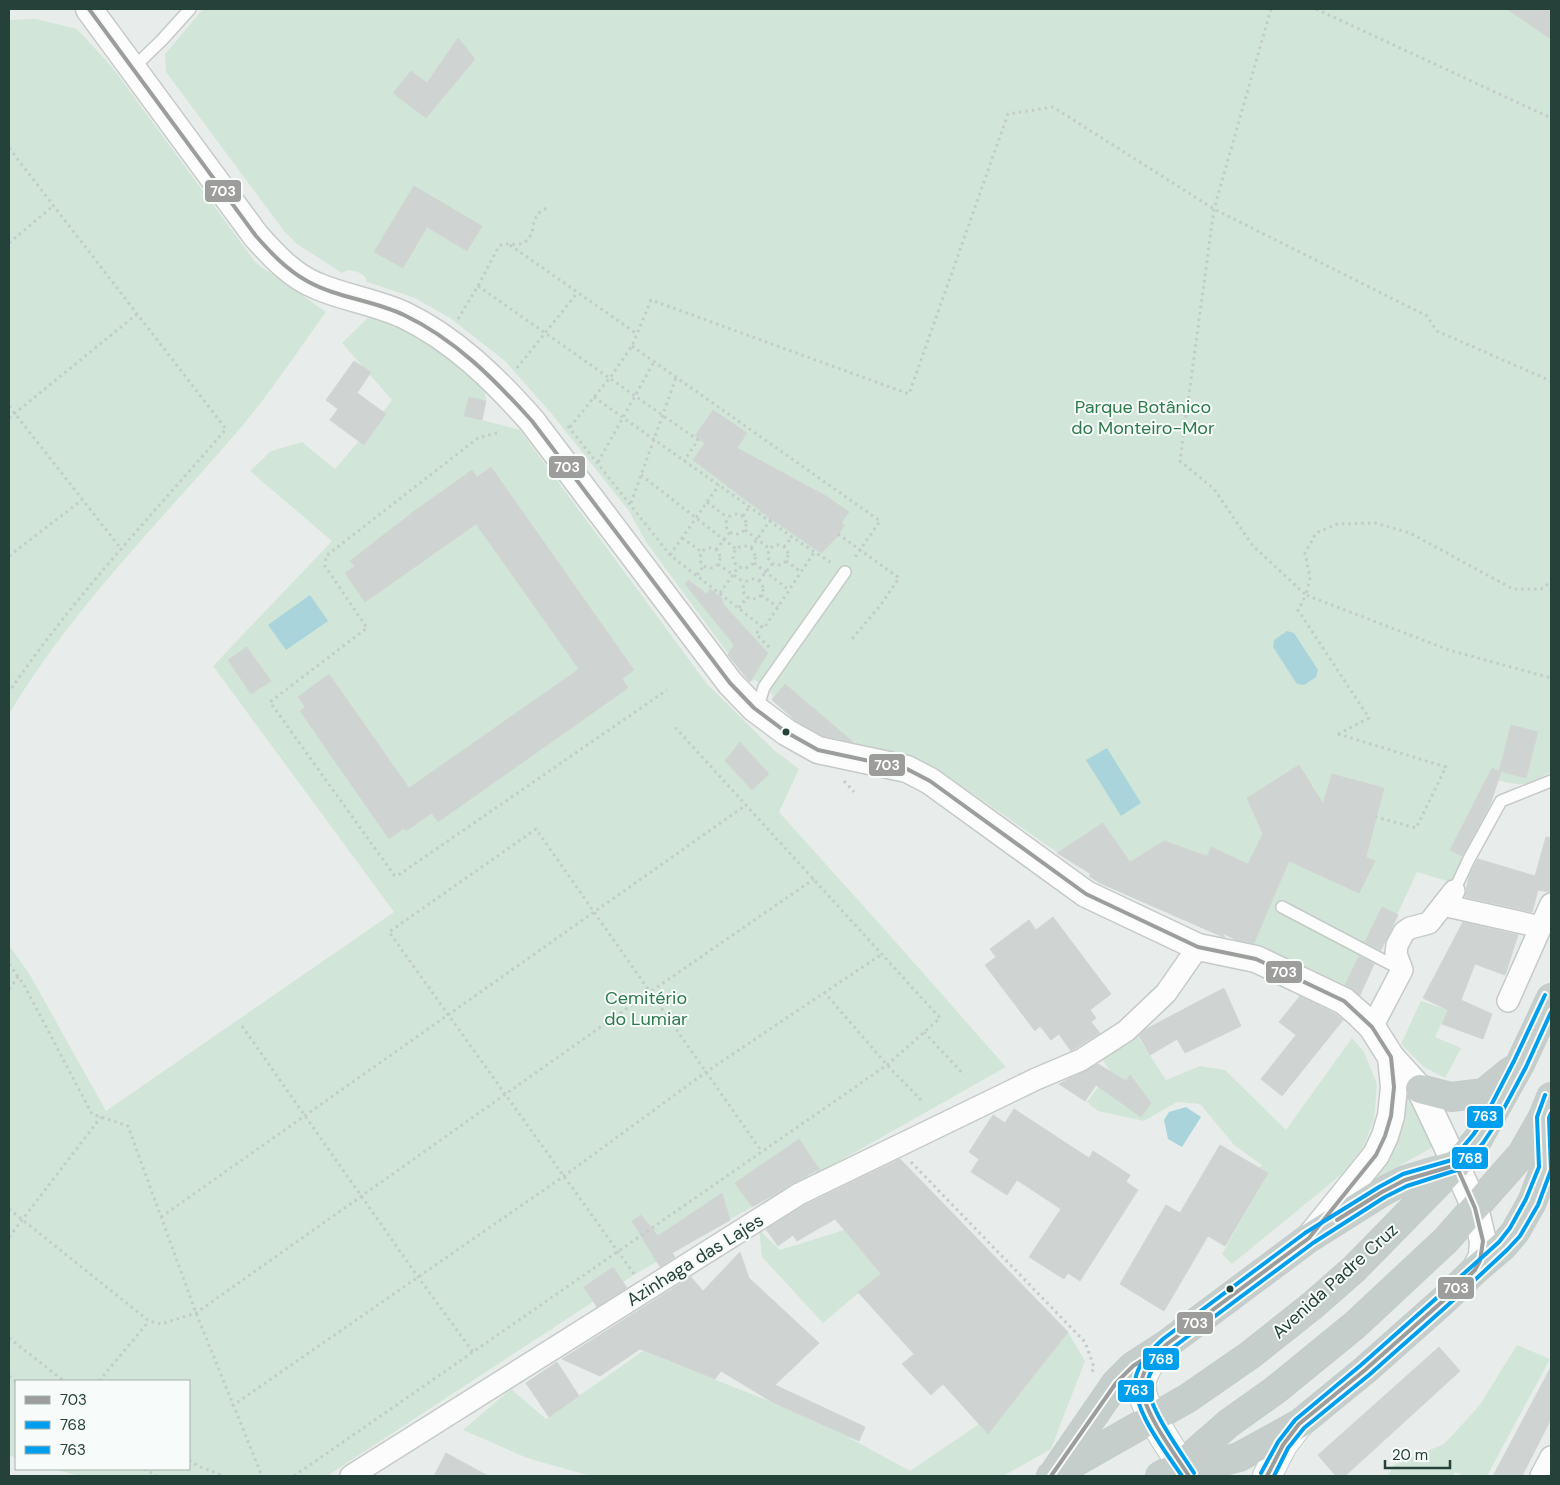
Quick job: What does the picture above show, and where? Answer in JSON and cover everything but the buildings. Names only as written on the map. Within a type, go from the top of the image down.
[{"type":"highway","name":"Avenida Padre Cruz","points":[[1052,1476],[1188,1398],[1250,1355],[1354,1268],[1456,1165],[1478,1138],[1520,1064],[1548,1005]]},
{"type":"highway","points":[[1420,1089],[1451,1097],[1484,1093],[1520,1064]]},
{"type":"highway","points":[[1177,1472],[1240,1457],[1299,1424],[1372,1364],[1503,1246],[1515,1232],[1532,1202],[1548,1164],[1547,1107]]},
{"type":"highway","points":[[1177,1472],[1229,1423],[1274,1391],[1355,1325],[1446,1240],[1522,1154],[1547,1107]]},
{"type":"highway","points":[[1052,1476],[1123,1374],[1133,1366],[1167,1344],[1309,1238],[1405,1180],[1456,1165]]},
{"type":"main road","points":[[1167,1344],[1151,1361],[1142,1380],[1142,1395],[1177,1472]]},
{"type":"main road","points":[[1267,1476],[1283,1445],[1299,1424]]},
{"type":"street","points":[[89,9],[256,236],[274,256],[293,272],[316,286],[403,314],[438,335],[491,377],[532,421],[730,683],[754,708],[786,732],[818,750],[907,769],[930,781],[1086,894],[1198,946],[1256,959],[1344,1001],[1372,1027],[1391,1057],[1420,1089],[1475,1208],[1483,1241],[1482,1256],[1475,1270]]},
{"type":"street","points":[[1372,1027],[1402,970],[1396,954],[1397,945],[1404,932],[1410,928],[1429,923],[1448,898],[1541,927]]},
{"type":"street","points":[[1508,1001],[1551,904]]},
{"type":"street","name":"Azinhaga das Lajes","points":[[351,1476],[799,1194],[1054,1071],[1081,1060],[1126,1030],[1166,993],[1198,946]]},
{"type":"street","points":[[1309,1238],[1376,1155],[1385,1136],[1391,1116],[1394,1087],[1391,1057]]},
{"type":"street","points":[[1541,1476],[1551,1457]]},
{"type":"lane","points":[[133,68],[190,9]]},
{"type":"lane","points":[[754,708],[760,700],[764,687],[845,572]]},
{"type":"lane","points":[[1448,898],[1501,801],[1551,781]]},
{"type":"lane","points":[[1282,907],[1402,970]]},
{"type":"path","points":[[1271,9],[1214,209],[1180,461],[1214,489],[1253,546],[1306,595],[1449,650],[1551,678]]},
{"type":"path","points":[[1316,9],[1551,118]]},
{"type":"path","points":[[570,427],[632,346],[651,300],[909,394],[1008,114],[1053,107],[1214,209],[1427,316],[1437,331],[1551,381]]},
{"type":"path","points":[[9,148],[226,429],[75,604],[34,655],[9,692]]},
{"type":"path","points":[[9,243],[53,206]]},
{"type":"path","points":[[458,319],[498,248],[502,244],[521,244],[527,240],[531,235],[539,212],[550,207]]},
{"type":"path","points":[[509,244],[637,334]]},
{"type":"path","points":[[478,286],[698,440],[684,461]]},
{"type":"path","points":[[516,368],[578,292]]},
{"type":"path","points":[[9,418],[137,314]]},
{"type":"path","points":[[632,346],[880,521],[845,572]]},
{"type":"path","points":[[598,462],[654,362]]},
{"type":"path","points":[[631,503],[676,378]]},
{"type":"path","points":[[594,397],[771,520],[792,537],[821,555]]},
{"type":"path","points":[[9,406],[122,550]]},
{"type":"path","points":[[497,433],[478,438],[326,556],[325,566],[367,628],[270,702],[394,875],[397,876],[667,690]]},
{"type":"path","points":[[641,475],[736,549]]},
{"type":"path","points":[[719,485],[670,554],[762,626]]},
{"type":"path","points":[[9,556],[82,500]]},
{"type":"path","points":[[707,502],[728,518]]},
{"type":"path","points":[[743,516],[750,507]]},
{"type":"path","points":[[730,532],[726,524],[728,518],[737,514],[743,516]]},
{"type":"path","points":[[730,532],[739,534],[745,530],[746,524],[743,516]]},
{"type":"path","points":[[751,548],[771,520]]},
{"type":"path","points":[[1376,817],[1416,828],[1446,767],[1338,734],[1369,718],[1298,610],[1306,595],[1310,578],[1304,553],[1316,533],[1337,524],[1374,523],[1410,533],[1513,589],[1541,589],[1551,582]]},
{"type":"path","points":[[745,530],[770,549]]},
{"type":"path","points":[[716,550],[730,532]]},
{"type":"path","points":[[838,534],[899,578],[880,606],[850,640]]},
{"type":"path","points":[[784,547],[792,537]]},
{"type":"path","points":[[682,538],[702,552]]},
{"type":"path","points":[[772,564],[768,555],[770,549],[778,545],[784,547],[788,552],[786,561]]},
{"type":"path","points":[[742,546],[751,548],[755,555],[754,563],[746,568],[739,566],[733,558],[736,549],[742,546]]},
{"type":"path","points":[[710,548],[716,550],[720,555],[718,564],[713,568],[704,566],[700,558],[702,552],[710,548]]},
{"type":"path","points":[[771,649],[756,634],[762,626],[764,628],[815,551]]},
{"type":"path","points":[[672,565],[676,560]]},
{"type":"path","points":[[772,564],[778,565],[786,561]]},
{"type":"path","points":[[786,561],[801,572]]},
{"type":"path","points":[[754,563],[789,590]]},
{"type":"path","points":[[718,564],[745,583]]},
{"type":"path","points":[[759,581],[772,564]]},
{"type":"path","points":[[697,576],[704,566]]},
{"type":"path","points":[[720,593],[739,566]]},
{"type":"path","points":[[750,580],[759,581],[764,590],[761,595],[753,600],[747,598],[743,592],[745,583],[750,580]]},
{"type":"path","points":[[761,595],[778,607]]},
{"type":"path","points":[[739,608],[747,598]]},
{"type":"path","points":[[294,1476],[887,1066],[940,1018],[673,725]]},
{"type":"path","points":[[161,1217],[746,805]]},
{"type":"path","points":[[634,1275],[389,932],[536,829],[762,1152]]},
{"type":"path","points":[[9,1209],[149,1321],[161,1324],[196,1314],[650,992],[814,879]]},
{"type":"path","points":[[232,1406],[564,1176],[706,1072],[882,954]]},
{"type":"path","points":[[9,964],[18,977],[92,1114],[128,1126],[196,1314],[262,1476]]},
{"type":"path","points":[[9,989],[18,977]]},
{"type":"path","points":[[824,992],[887,1066],[921,1100]]},
{"type":"path","points":[[242,1026],[418,1277],[473,1352]]},
{"type":"path","points":[[924,1032],[964,1075]]},
{"type":"path","points":[[9,1237],[101,1117]]},
{"type":"path","points":[[896,1147],[1085,1342],[1094,1367],[1091,1376]]},
{"type":"path","points":[[101,1380],[149,1321]]},
{"type":"path","points":[[9,1338],[63,1380]]},
{"type":"path","points":[[190,1461],[198,1466],[224,1476]]},
{"type":"path","points":[[146,1470],[157,1476]]},
{"type":"green space","name":"Parque Botânico do Monteiro-Mor","points":[[203,9],[1551,9],[1551,772],[1526,784],[1514,784],[1498,780],[1477,833],[1465,858],[1450,882],[1417,872],[1359,997],[1215,930],[1213,933],[1100,883],[1089,876],[1091,874],[939,770],[909,757],[829,743],[812,734],[772,700],[773,696],[771,693],[755,680],[749,682],[646,542],[629,511],[551,413],[505,361],[450,318],[415,298],[367,282],[360,273],[348,270],[342,273],[297,244],[284,231],[166,72],[165,54]]},
{"type":"green space","points":[[36,19],[77,29],[112,67],[256,263],[326,312],[243,425],[90,600],[34,675],[9,714],[9,20]]},
{"type":"green space","name":"Cemitério do Lumiar","points":[[372,314],[419,335],[483,379],[486,401],[482,420],[520,430],[707,684],[774,750],[799,769],[779,812],[1006,1067],[820,1172],[750,1208],[634,1275],[327,1476],[79,1476],[58,1470],[190,1470],[190,1380],[15,1380],[15,1458],[9,1455],[9,945],[30,975],[106,1111],[394,912],[213,666],[332,541],[250,471],[271,451],[302,442],[335,469],[392,400],[342,343]]},
{"type":"green space","points":[[1421,1001],[1448,1010],[1435,1037],[1461,1048],[1445,1078],[1424,1067],[1401,1044]]},
{"type":"green space","points":[[1136,1034],[1166,1080],[1200,1066],[1225,1070],[1286,1130],[1352,1038],[1364,1052],[1377,1084],[1374,1121],[1362,1149],[1342,1174],[1232,1264],[1222,1254],[1268,1173],[1259,1168],[1262,1165],[1235,1146],[1200,1104],[1177,1102],[1144,1121],[1098,1111],[1087,1102],[1110,1071],[1100,1056]]},
{"type":"green space","points":[[1406,1096],[1415,1097],[1437,1140],[1433,1147],[1374,1180],[1367,1181],[1397,1130],[1402,1119]]},
{"type":"green space","points":[[759,1230],[780,1250],[844,1230],[881,1274],[823,1323],[762,1257]]},
{"type":"green space","points":[[1068,1332],[1085,1361],[1051,1449],[1003,1476],[591,1476],[527,1458],[463,1430],[511,1389],[546,1419],[643,1351],[764,1399],[837,1431],[910,1471],[979,1424],[988,1434]]},
{"type":"green space","points":[[1517,1345],[1550,1359],[1487,1476],[1465,1476],[1455,1472],[1453,1476],[1387,1476],[1394,1465],[1444,1444],[1479,1406]]},
{"type":"water","points":[[310,595],[328,621],[286,650],[268,625]]},
{"type":"water","points":[[1287,631],[1294,633],[1318,670],[1316,677],[1304,685],[1297,684],[1273,647],[1274,640]]},
{"type":"water","points":[[1107,748],[1141,803],[1121,816],[1086,760]]},
{"type":"water","points":[[1186,1107],[1201,1117],[1182,1147],[1168,1139],[1164,1120],[1169,1112]]},
{"type":"transit line","name":"703","points":[[89,9],[267,249],[293,272],[319,287],[392,310],[423,325],[457,348],[489,376],[518,406],[532,421],[730,683],[754,708],[786,732],[818,750],[907,769],[930,781],[1086,894],[1198,947],[1256,959],[1344,1001],[1372,1027],[1391,1057],[1394,1087],[1391,1116],[1385,1136],[1376,1155],[1309,1238],[1167,1344],[1159,1351],[1146,1369],[1142,1379],[1145,1402],[1158,1429],[1189,1476]]},
{"type":"transit line","name":"763","points":[[1182,1476],[1150,1428],[1138,1401],[1135,1388],[1136,1376],[1140,1365],[1163,1339],[1305,1233],[1403,1174],[1452,1160],[1484,1119],[1545,995]]},
{"type":"transit line","name":"768","points":[[1194,1473],[1157,1414],[1152,1401],[1148,1390],[1148,1380],[1154,1367],[1171,1349],[1313,1243],[1385,1197],[1407,1186],[1460,1169],[1483,1143],[1495,1125],[1526,1067],[1551,1012]]},
{"type":"transit line","name":"763","points":[[1261,1473],[1278,1442],[1295,1420],[1440,1295],[1499,1242],[1510,1228],[1526,1199],[1539,1167],[1537,1117],[1545,1095]]},
{"type":"transit line","name":"768","points":[[1274,1476],[1288,1448],[1304,1428],[1369,1375],[1448,1305],[1520,1236],[1538,1205],[1551,1170],[1549,1118],[1551,1113]]},
{"type":"transit line","name":"703","points":[[1267,1476],[1283,1445],[1299,1424],[1365,1370],[1444,1300],[1475,1270],[1480,1261],[1483,1241],[1475,1208],[1456,1165],[1405,1180],[1337,1220]]},
{"type":"transit line","name":"703","points":[[1051,1476],[1116,1383],[1133,1366],[1161,1348]]}]
